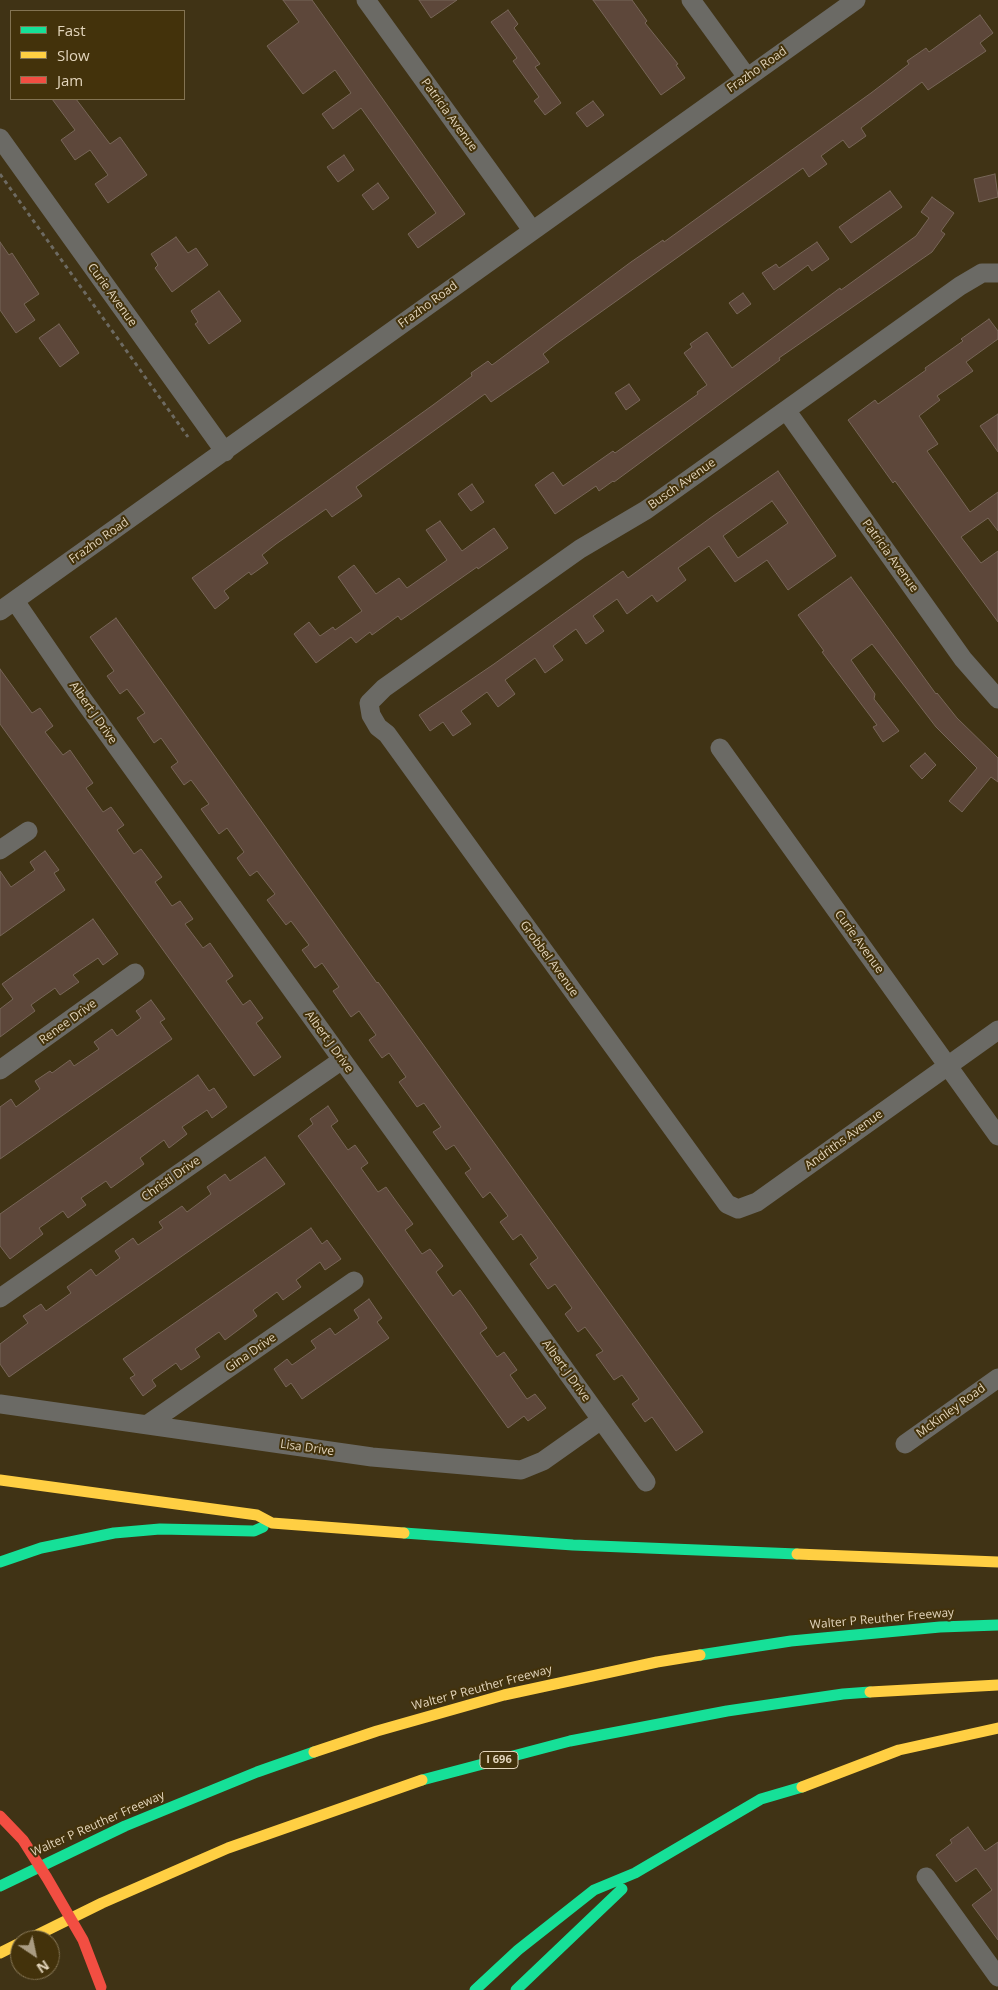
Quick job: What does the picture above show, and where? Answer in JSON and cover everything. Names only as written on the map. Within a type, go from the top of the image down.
[{"type":"highway","points":[[0,1480],[257,1515],[272,1523],[573,1545],[998,1562]]},
{"type":"highway","points":[[0,1562],[41,1548],[114,1533],[160,1529],[254,1531],[272,1523]]},
{"type":"highway","name":"Walter P Reuther Freeway","points":[[0,1886],[125,1826],[258,1772],[377,1731],[504,1695],[657,1662],[791,1640],[940,1627],[998,1625]]},
{"type":"highway","name":"I 696","points":[[47,1930],[102,1903],[228,1848],[416,1782],[560,1744],[727,1711],[843,1694],[998,1684]]},
{"type":"highway","points":[[475,1990],[518,1950],[594,1890],[635,1873],[761,1799],[798,1788],[900,1750],[998,1728]]},
{"type":"highway","points":[[0,1816],[23,1840],[47,1878],[83,1940],[102,1989]]},
{"type":"highway","points":[[516,1990],[618,1893],[635,1873]]},
{"type":"street","name":"Patricia Avenue","points":[[366,0],[532,230]]},
{"type":"street","points":[[691,0],[747,78]]},
{"type":"street","name":"Frazho Road","points":[[7,606],[856,0]]},
{"type":"street","name":"Curie Avenue","points":[[0,138],[225,452]]},
{"type":"street","name":"Busch Avenue","points":[[370,703],[384,688],[572,554],[646,510],[960,286],[982,273],[998,272]]},
{"type":"street","name":"Patricia Avenue","points":[[786,410],[963,659],[998,699]]},
{"type":"street","name":"Albert J Drive","points":[[7,606],[342,1060],[646,1482]]},
{"type":"street","name":"Grobbel Avenue","points":[[370,703],[371,715],[378,727],[387,734],[721,1197],[727,1204],[738,1209]]},
{"type":"street","name":"Curie Avenue","points":[[720,748],[998,1136]]},
{"type":"street","points":[[0,850],[28,831]]},
{"type":"street","name":"Renee Drive","points":[[0,1070],[136,973]]},
{"type":"street","name":"Andriths Avenue","points":[[738,1209],[757,1202],[998,1030]]},
{"type":"street","name":"Christi Drive","points":[[0,1298],[342,1060]]},
{"type":"street","name":"Gina Drive","points":[[148,1424],[354,1281]]},
{"type":"street","name":"McKinley Road","points":[[905,1444],[998,1378]]},
{"type":"street","name":"Lisa Drive","points":[[0,1404],[148,1424],[200,1434],[372,1456],[521,1470],[543,1462],[601,1420]]},
{"type":"street","points":[[926,1877],[998,1977]]},
{"type":"path","points":[[0,174],[188,437]]},
{"type":"building","points":[[283,0],[312,0],[465,214],[418,248],[408,234],[436,213],[361,108],[333,129],[322,114],[351,93],[335,70],[303,94],[267,46],[299,22]]},
{"type":"building","points":[[419,0],[457,0],[431,18]]},
{"type":"building","points":[[593,0],[632,0],[647,21],[645,23],[678,64],[676,65],[685,78],[661,95]]},
{"type":"building","points":[[508,10],[518,24],[514,28],[540,64],[535,67],[561,103],[545,115],[534,101],[539,97],[513,61],[517,58],[491,22]]},
{"type":"building","points":[[980,15],[993,33],[980,43],[986,51],[928,90],[922,82],[861,128],[866,136],[849,148],[843,140],[821,156],[827,164],[809,177],[803,168],[556,344],[543,354],[549,362],[491,402],[485,394],[356,487],[362,496],[332,517],[326,509],[276,544],[262,555],[268,563],[251,575],[249,572],[224,591],[229,598],[215,609],[192,578],[433,405],[472,376],[471,373],[488,361],[492,365],[631,262],[663,240],[664,242],[871,93],[909,64],[907,61],[926,48],[929,52]]},
{"type":"building","points":[[53,100],[77,100],[110,144],[120,137],[147,175],[108,203],[95,184],[108,175],[90,150],[75,160],[61,140],[75,130]]},
{"type":"building","points":[[593,101],[604,115],[587,127],[576,113]]},
{"type":"building","points":[[344,155],[354,170],[338,182],[327,167]]},
{"type":"building","points":[[995,174],[998,197],[979,202],[974,179]]},
{"type":"building","points":[[378,183],[389,198],[373,210],[362,195]]},
{"type":"building","points":[[890,191],[902,207],[851,243],[839,227]]},
{"type":"building","points":[[932,197],[954,213],[941,231],[945,234],[932,252],[779,358],[780,360],[614,482],[599,491],[596,486],[555,514],[535,485],[553,472],[563,486],[613,451],[615,453],[698,394],[697,392],[707,385],[684,353],[692,347],[690,344],[707,332],[732,368],[840,288],[841,290],[916,236],[929,218],[921,212]]},
{"type":"building","points":[[176,237],[188,253],[196,248],[208,265],[172,292],[155,268],[158,265],[151,254]]},
{"type":"building","points":[[0,242],[9,255],[12,253],[39,294],[24,304],[35,320],[16,333],[0,310]]},
{"type":"building","points":[[817,242],[829,259],[812,271],[808,265],[774,290],[762,273],[776,264],[779,268]]},
{"type":"building","points":[[219,291],[241,321],[209,344],[195,324],[198,322],[191,311]]},
{"type":"building","points":[[743,293],[751,304],[737,314],[729,303]]},
{"type":"building","points":[[989,319],[998,331],[998,339],[966,362],[973,371],[937,396],[940,400],[919,416],[938,444],[927,451],[970,512],[998,492],[998,531],[988,518],[961,537],[981,563],[998,551],[998,622],[848,420],[875,400],[878,404],[926,370],[925,368],[963,341],[961,339]]},
{"type":"building","points":[[59,324],[79,353],[60,367],[39,338]]},
{"type":"building","points":[[629,384],[640,400],[626,410],[615,393]]},
{"type":"building","points":[[998,414],[998,452],[980,426]]},
{"type":"building","points":[[778,471],[836,556],[788,590],[767,560],[735,582],[709,546],[678,568],[686,580],[657,602],[652,595],[627,614],[617,599],[593,616],[604,631],[586,644],[576,629],[553,646],[563,660],[545,673],[535,658],[505,680],[515,694],[498,707],[487,692],[461,711],[471,724],[453,736],[443,722],[430,731],[419,715],[494,664],[623,571],[628,578]],"holes":[[[772,501],[788,523],[738,558],[723,536]]]},
{"type":"building","points":[[472,484],[484,502],[471,511],[458,494]]},
{"type":"building","points":[[440,521],[462,551],[494,528],[508,548],[478,569],[477,567],[401,620],[398,616],[372,635],[370,632],[356,643],[351,637],[316,663],[294,634],[309,622],[320,636],[333,627],[335,630],[362,611],[338,577],[354,565],[376,594],[399,578],[407,588],[447,560],[426,530]]},
{"type":"building","points":[[851,577],[936,694],[957,718],[998,758],[998,782],[991,777],[962,812],[949,801],[977,768],[936,727],[872,644],[851,660],[875,694],[874,699],[899,731],[883,742],[873,727],[877,725],[822,652],[824,651],[798,615]]},
{"type":"building","points":[[116,618],[377,983],[703,1432],[676,1451],[652,1417],[645,1422],[632,1404],[639,1399],[622,1375],[614,1380],[596,1355],[603,1351],[585,1327],[578,1332],[565,1314],[572,1308],[555,1284],[548,1289],[530,1264],[538,1258],[521,1234],[513,1240],[500,1222],[508,1216],[490,1192],[483,1198],[465,1173],[471,1169],[454,1145],[446,1150],[433,1132],[441,1127],[424,1103],[417,1107],[399,1082],[406,1077],[389,1053],[382,1058],[369,1040],[376,1035],[359,1011],[351,1017],[333,991],[339,987],[322,963],[315,968],[302,950],[309,945],[291,921],[286,925],[267,900],[275,894],[257,871],[250,876],[237,858],[244,852],[227,828],[219,834],[201,809],[209,804],[191,780],[184,785],[171,767],[178,762],[161,738],[154,743],[137,718],[145,713],[127,689],[120,694],[107,676],[114,671],[90,637]]},
{"type":"building","points":[[0,669],[32,713],[40,708],[53,726],[45,732],[63,755],[70,750],[93,783],[86,788],[103,812],[111,807],[124,825],[117,830],[134,854],[141,849],[162,877],[155,882],[172,906],[180,901],[193,919],[185,924],[203,948],[210,943],[233,976],[226,981],[243,1005],[250,1000],[263,1018],[256,1023],[281,1057],[254,1076],[0,724]]},
{"type":"building","points":[[925,753],[936,765],[922,779],[910,766]]},
{"type":"building","points":[[45,851],[59,870],[54,873],[65,890],[0,936],[0,871],[11,887],[35,870],[30,862]]},
{"type":"building","points":[[93,919],[118,954],[103,965],[98,958],[73,975],[79,982],[60,995],[55,988],[31,1005],[35,1011],[0,1037],[0,1009],[13,999],[2,984]]},
{"type":"building","points":[[151,1000],[165,1019],[160,1022],[172,1039],[0,1159],[0,1107],[11,1099],[16,1107],[40,1089],[35,1081],[50,1071],[52,1073],[70,1060],[74,1066],[99,1049],[94,1042],[112,1029],[117,1036],[141,1018],[136,1011]]},
{"type":"building","points":[[198,1075],[209,1091],[214,1088],[227,1107],[212,1118],[207,1110],[182,1127],[187,1134],[169,1148],[164,1140],[140,1158],[144,1164],[111,1188],[106,1181],[81,1198],[86,1205],[68,1218],[63,1211],[39,1228],[43,1234],[10,1259],[0,1246],[0,1214]]},
{"type":"building","points":[[328,1106],[338,1121],[331,1126],[348,1150],[355,1145],[368,1163],[361,1168],[378,1192],[386,1187],[413,1224],[405,1230],[422,1254],[430,1249],[443,1266],[436,1272],[453,1296],[460,1290],[471,1305],[487,1328],[480,1333],[497,1357],[504,1352],[517,1370],[510,1375],[527,1399],[535,1394],[546,1408],[528,1421],[524,1416],[508,1428],[298,1136],[313,1124],[310,1119]]},
{"type":"building","points":[[265,1157],[285,1184],[9,1377],[0,1364],[0,1344],[28,1323],[23,1316],[41,1304],[46,1311],[71,1293],[67,1287],[91,1269],[96,1276],[120,1258],[115,1251],[133,1238],[138,1245],[163,1228],[159,1222],[182,1206],[187,1212],[211,1194],[207,1187],[225,1174],[230,1181]]},
{"type":"building","points":[[311,1228],[322,1244],[327,1240],[341,1259],[325,1270],[320,1262],[296,1280],[301,1287],[283,1300],[277,1292],[253,1310],[257,1316],[225,1340],[219,1332],[195,1349],[200,1357],[181,1370],[176,1363],[152,1380],[156,1386],[143,1396],[130,1378],[135,1375],[123,1359]]},
{"type":"building","points":[[369,1299],[382,1318],[377,1322],[389,1338],[302,1399],[291,1383],[286,1387],[274,1369],[287,1359],[292,1365],[316,1348],[311,1341],[330,1328],[335,1335],[359,1318],[354,1310]]},
{"type":"building","points":[[968,1827],[985,1851],[998,1842],[998,1940],[972,1905],[992,1890],[976,1868],[956,1882],[936,1855],[952,1843],[950,1840]]},
{"type":"traffic: fast","points":[[0,1562],[41,1548],[114,1533],[160,1529],[254,1531],[263,1527]]},
{"type":"traffic: fast","points":[[404,1533],[573,1545],[797,1554]]},
{"type":"traffic: fast","points":[[700,1655],[791,1641],[940,1627],[998,1625]]},
{"type":"traffic: fast","points":[[422,1780],[570,1741],[727,1711],[843,1694],[870,1692]]},
{"type":"traffic: fast","points":[[0,1886],[125,1826],[257,1772],[314,1752]]},
{"type":"traffic: fast","points":[[475,1990],[518,1950],[594,1890],[635,1873],[761,1799],[802,1787]]},
{"type":"traffic: fast","points":[[516,1990],[622,1889]]},
{"type":"traffic: slow","points":[[0,1480],[257,1515],[272,1523],[404,1533]]},
{"type":"traffic: slow","points":[[797,1554],[998,1562]]},
{"type":"traffic: slow","points":[[314,1752],[377,1731],[504,1695],[657,1662],[700,1655]]},
{"type":"traffic: slow","points":[[870,1692],[998,1685]]},
{"type":"traffic: slow","points":[[802,1787],[899,1750],[998,1728]]},
{"type":"traffic: slow","points":[[47,1930],[102,1903],[228,1848],[422,1780]]},
{"type":"traffic: slow","points":[[0,1953],[10,1948]]},
{"type":"traffic: jam","points":[[0,1816],[23,1840],[47,1878],[83,1940],[101,1987]]}]
